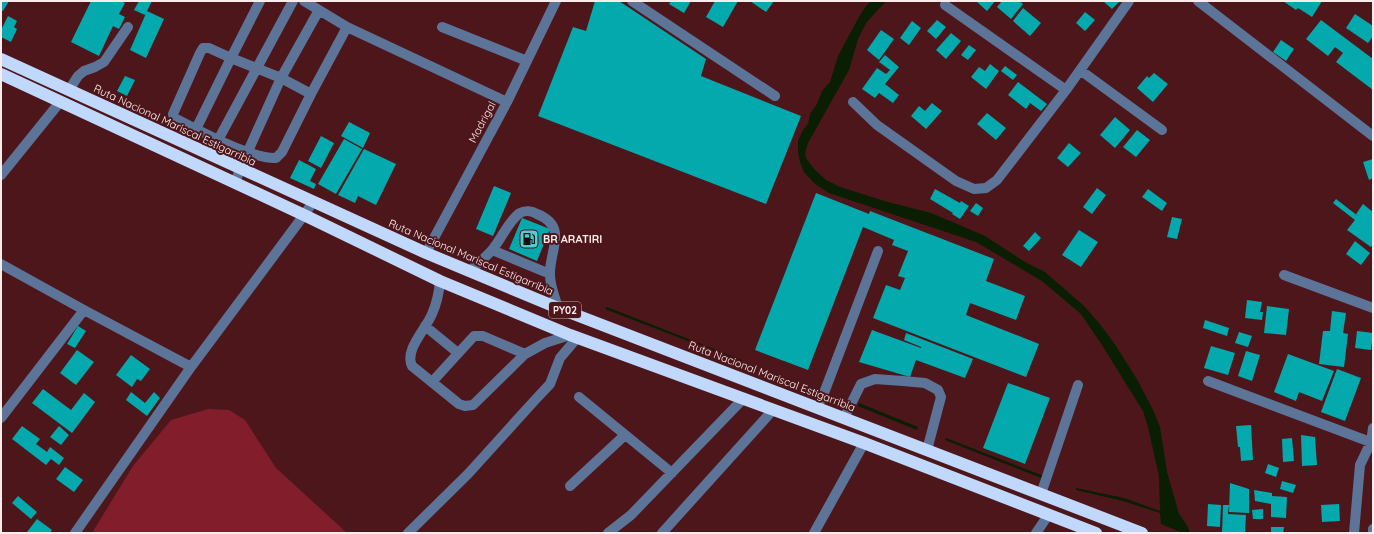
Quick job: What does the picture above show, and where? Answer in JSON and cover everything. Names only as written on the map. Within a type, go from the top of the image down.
[{"type":"highway","name":"Ruta Nacional Mariscal Estigarribia","points":[[1,59],[426,253],[558,308],[1142,533]]},
{"type":"highway","name":"PY02","points":[[1,74],[304,215],[440,281],[573,336],[864,443],[1096,533]]},
{"type":"street","points":[[196,129],[260,1]]},
{"type":"street","points":[[210,155],[293,1]]},
{"type":"street","points":[[304,1],[348,27],[507,102]]},
{"type":"street","name":"Madrigal","points":[[426,253],[507,102],[556,1]]},
{"type":"street","points":[[632,1],[775,96]]},
{"type":"street","points":[[853,102],[877,125],[956,181],[974,189],[986,188],[997,180],[1066,90],[1129,1]]},
{"type":"street","points":[[1198,1],[1373,136]]},
{"type":"street","points":[[945,5],[1066,90]]},
{"type":"street","points":[[235,183],[281,78],[319,10]]},
{"type":"street","points":[[69,90],[78,76],[104,62],[128,27]]},
{"type":"street","points":[[311,94],[258,68],[209,48],[203,48],[173,114],[174,118],[218,140],[248,152],[268,158],[276,158],[282,152],[311,94],[348,27]]},
{"type":"street","points":[[442,27],[527,61]]},
{"type":"street","points":[[1080,70],[1162,130]]},
{"type":"street","points":[[1,175],[60,102]]},
{"type":"street","points":[[75,533],[191,367],[313,202]]},
{"type":"street","points":[[470,271],[492,250],[513,220],[520,213],[527,211],[535,213],[552,223],[554,228],[555,240],[550,274],[558,308]]},
{"type":"street","points":[[492,250],[550,274]]},
{"type":"street","points":[[817,408],[878,251]]},
{"type":"street","points":[[1,264],[191,367]]},
{"type":"street","points":[[1284,275],[1373,308]]},
{"type":"street","points":[[440,281],[439,292],[432,316],[411,350],[409,357],[412,366],[459,404],[469,406],[473,405],[525,354],[545,343],[573,336]]},
{"type":"street","points":[[1,418],[84,310]]},
{"type":"street","points":[[425,326],[458,353]]},
{"type":"street","points":[[432,382],[474,336],[479,336],[525,354]]},
{"type":"street","points":[[408,533],[468,474],[550,384],[560,358],[573,336]]},
{"type":"street","points":[[844,418],[861,384],[875,379],[925,383],[938,390],[941,397],[927,450]]},
{"type":"street","points":[[1208,381],[1372,444]]},
{"type":"street","points":[[1041,494],[1078,385]]},
{"type":"street","points":[[579,397],[672,473]]},
{"type":"street","points":[[608,533],[631,515],[743,399]]},
{"type":"street","points":[[662,533],[773,410]]},
{"type":"street","points":[[1354,533],[1360,465],[1372,444],[1373,428]]},
{"type":"street","points":[[570,486],[625,435]]},
{"type":"street","points":[[814,533],[864,443]]},
{"type":"street","points":[[1036,533],[1049,514]]},
{"type":"shaded area","points":[[871,1],[886,1],[866,23],[858,39],[849,70],[808,143],[805,153],[806,158],[814,169],[826,180],[840,187],[888,202],[931,213],[985,236],[1025,262],[1045,272],[1084,306],[1114,343],[1138,381],[1153,410],[1160,427],[1167,472],[1179,514],[1187,525],[1190,533],[1183,533],[1161,524],[1160,513],[1123,501],[1076,490],[1076,488],[1124,498],[1160,511],[1159,476],[1143,411],[1081,314],[1042,281],[976,242],[829,193],[815,184],[804,172],[798,152],[798,141],[803,130],[808,124],[810,114],[817,104],[822,91],[830,82],[838,56],[859,17]]},
{"type":"shaded area","points":[[607,307],[742,360],[742,362],[605,309]]},
{"type":"shaded area","points":[[859,403],[918,427],[917,430],[858,406]]},
{"type":"shaded area","points":[[208,409],[229,410],[245,420],[276,468],[347,533],[92,533],[133,466],[171,420]]},
{"type":"shaded area","points":[[946,438],[1049,478],[1049,481],[945,440]]},
{"type":"building","points":[[1,1],[9,1],[3,11],[1,10]]},
{"type":"building","points":[[91,1],[121,1],[125,3],[119,14],[125,17],[119,29],[113,26],[99,56],[71,42]]},
{"type":"building","points":[[139,1],[152,1],[145,15],[134,10]]},
{"type":"building","points":[[595,1],[619,1],[706,59],[701,76],[801,116],[766,204],[538,116],[573,27],[586,31]]},
{"type":"building","points":[[671,1],[691,1],[684,13],[669,4]]},
{"type":"building","points":[[715,1],[738,1],[723,27],[706,17]]},
{"type":"building","points":[[750,1],[774,1],[766,12]]},
{"type":"building","points":[[976,1],[995,1],[987,11]]},
{"type":"building","points":[[1002,1],[1019,1],[1023,4],[1011,19],[997,7]]},
{"type":"building","points":[[1103,1],[1120,1],[1112,9]]},
{"type":"building","points":[[1283,1],[1322,1],[1312,17],[1298,8],[1296,10]]},
{"type":"building","points":[[1023,8],[1041,23],[1030,36],[1013,21]]},
{"type":"building","points":[[147,11],[164,19],[146,58],[130,50]]},
{"type":"building","points":[[1085,12],[1095,20],[1085,31],[1076,23]]},
{"type":"building","points":[[1355,14],[1373,26],[1373,36],[1368,43],[1346,28]]},
{"type":"building","points":[[8,16],[17,21],[14,27],[17,29],[11,42],[1,37],[1,30]]},
{"type":"building","points":[[937,20],[946,27],[936,39],[927,31]]},
{"type":"building","points":[[1321,20],[1373,59],[1373,90],[1336,62],[1343,53],[1335,47],[1328,56],[1306,39]]},
{"type":"building","points":[[912,21],[921,28],[909,45],[900,38]]},
{"type":"building","points":[[881,30],[894,39],[879,60],[867,50]]},
{"type":"building","points":[[951,33],[961,41],[946,59],[936,50]]},
{"type":"building","points":[[1281,40],[1294,49],[1286,61],[1273,52]]},
{"type":"building","points":[[969,45],[976,50],[968,60],[961,55]]},
{"type":"building","points":[[885,55],[899,67],[885,84],[899,95],[893,103],[879,93],[875,98],[862,89],[877,68],[886,74],[890,70],[879,62]]},
{"type":"building","points":[[990,64],[999,71],[986,89],[971,77],[979,67],[985,71]]},
{"type":"building","points":[[1005,66],[1017,75],[1013,80],[1001,71]]},
{"type":"building","points":[[1154,73],[1168,84],[1153,102],[1137,88],[1147,76],[1149,78]]},
{"type":"building","points":[[125,76],[135,80],[127,96],[117,91]]},
{"type":"building","points":[[1018,82],[1047,104],[1041,111],[1030,103],[1026,109],[1008,95]]},
{"type":"building","points":[[932,103],[942,111],[926,129],[911,116],[919,106],[925,111]]},
{"type":"building","points":[[987,113],[1006,128],[996,140],[977,124]]},
{"type":"building","points":[[1115,117],[1130,130],[1115,148],[1100,135]]},
{"type":"building","points":[[349,122],[370,133],[363,148],[341,136]]},
{"type":"building","points":[[1137,130],[1150,140],[1136,157],[1123,147]]},
{"type":"building","points":[[321,136],[334,143],[321,168],[308,161]]},
{"type":"building","points":[[344,139],[362,149],[336,194],[318,184]]},
{"type":"building","points":[[1069,143],[1081,153],[1068,167],[1057,158]]},
{"type":"building","points":[[364,149],[396,164],[376,205],[358,196],[355,203],[338,195]]},
{"type":"building","points":[[1373,159],[1373,178],[1369,180],[1363,162]]},
{"type":"building","points":[[299,160],[316,169],[310,181],[316,184],[314,189],[290,178]]},
{"type":"building","points":[[494,186],[511,193],[493,236],[476,229]]},
{"type":"building","points":[[1097,188],[1106,195],[1092,214],[1083,207]]},
{"type":"building","points":[[935,189],[960,203],[961,201],[969,206],[960,219],[930,199]]},
{"type":"building","points":[[1148,189],[1167,203],[1162,211],[1142,197]]},
{"type":"building","points":[[816,193],[869,214],[870,211],[994,259],[986,281],[1025,296],[1016,320],[970,303],[966,315],[1039,344],[1026,377],[873,318],[886,285],[900,290],[905,278],[898,276],[908,251],[892,245],[894,240],[863,227],[808,370],[755,350]]},
{"type":"building","points":[[1336,199],[1358,216],[1356,214],[1363,204],[1373,212],[1373,245],[1371,247],[1347,230],[1355,220],[1333,203]]},
{"type":"building","points":[[976,203],[983,208],[978,216],[970,211]]},
{"type":"building","points":[[1172,217],[1182,219],[1177,239],[1167,237]]},
{"type":"building","points":[[522,218],[550,229],[537,261],[509,249]]},
{"type":"building","points":[[1079,230],[1098,242],[1081,267],[1062,255]]},
{"type":"building","points":[[1035,232],[1041,238],[1029,251],[1023,246]]},
{"type":"building","points":[[1355,241],[1370,253],[1361,265],[1346,254]]},
{"type":"building","points":[[1247,300],[1262,302],[1260,312],[1263,312],[1262,320],[1245,318]]},
{"type":"building","points":[[1267,306],[1289,309],[1286,335],[1264,333]]},
{"type":"building","points":[[1332,311],[1346,313],[1343,333],[1348,334],[1344,367],[1319,364],[1323,331],[1330,331]]},
{"type":"building","points":[[1205,320],[1229,328],[1227,336],[1203,328]]},
{"type":"building","points":[[78,326],[86,331],[75,348],[67,344]]},
{"type":"building","points":[[872,330],[921,348],[904,340],[906,333],[973,359],[965,378],[916,360],[910,377],[859,362]]},
{"type":"building","points":[[1357,331],[1373,333],[1371,350],[1355,348]]},
{"type":"building","points":[[1239,332],[1252,336],[1248,347],[1235,343]]},
{"type":"building","points":[[1211,346],[1235,353],[1228,375],[1204,368]]},
{"type":"building","points":[[77,350],[94,362],[76,385],[60,373]]},
{"type":"building","points":[[1246,351],[1260,355],[1252,381],[1238,376]]},
{"type":"building","points":[[1288,354],[1334,371],[1322,401],[1299,392],[1296,401],[1274,392]]},
{"type":"building","points":[[131,355],[150,369],[141,381],[137,379],[132,387],[116,375]]},
{"type":"building","points":[[1337,369],[1361,378],[1345,421],[1321,412]]},
{"type":"building","points":[[1008,383],[1050,398],[1025,464],[983,448]]},
{"type":"building","points":[[43,389],[71,410],[84,393],[95,402],[72,433],[32,403]]},
{"type":"building","points":[[131,392],[145,403],[154,392],[160,398],[147,416],[126,400]]},
{"type":"building","points":[[1251,425],[1253,460],[1241,461],[1236,426]]},
{"type":"building","points":[[22,426],[40,439],[36,444],[47,452],[50,447],[64,458],[59,465],[51,459],[46,465],[12,439]]},
{"type":"building","points":[[59,426],[69,435],[61,445],[50,437]]},
{"type":"building","points":[[1301,435],[1315,437],[1317,465],[1302,466]]},
{"type":"building","points":[[1292,438],[1294,461],[1283,462],[1282,439]]},
{"type":"building","points":[[1268,464],[1279,468],[1276,477],[1265,473]]},
{"type":"building","points":[[65,467],[83,480],[74,492],[56,479]]},
{"type":"building","points":[[1282,481],[1296,485],[1293,493],[1280,489]]},
{"type":"building","points":[[1230,483],[1249,489],[1249,513],[1229,512]]},
{"type":"building","points":[[1254,490],[1272,493],[1272,496],[1287,497],[1286,518],[1271,517],[1271,504],[1255,501]]},
{"type":"building","points":[[18,496],[37,512],[31,519],[12,503]]},
{"type":"building","points":[[1208,504],[1221,505],[1220,527],[1207,526]]},
{"type":"building","points":[[1339,504],[1340,521],[1322,522],[1321,505]]},
{"type":"building","points":[[1223,505],[1229,505],[1228,514],[1246,515],[1245,533],[1222,533]]},
{"type":"building","points":[[1263,509],[1263,519],[1253,519],[1252,510]]},
{"type":"building","points":[[37,519],[52,530],[50,533],[27,532]]},
{"type":"building","points":[[1271,527],[1284,527],[1283,533],[1271,533]]},
{"type":"place","name":"BR ARATIRI","points":[[529,239]]}]
